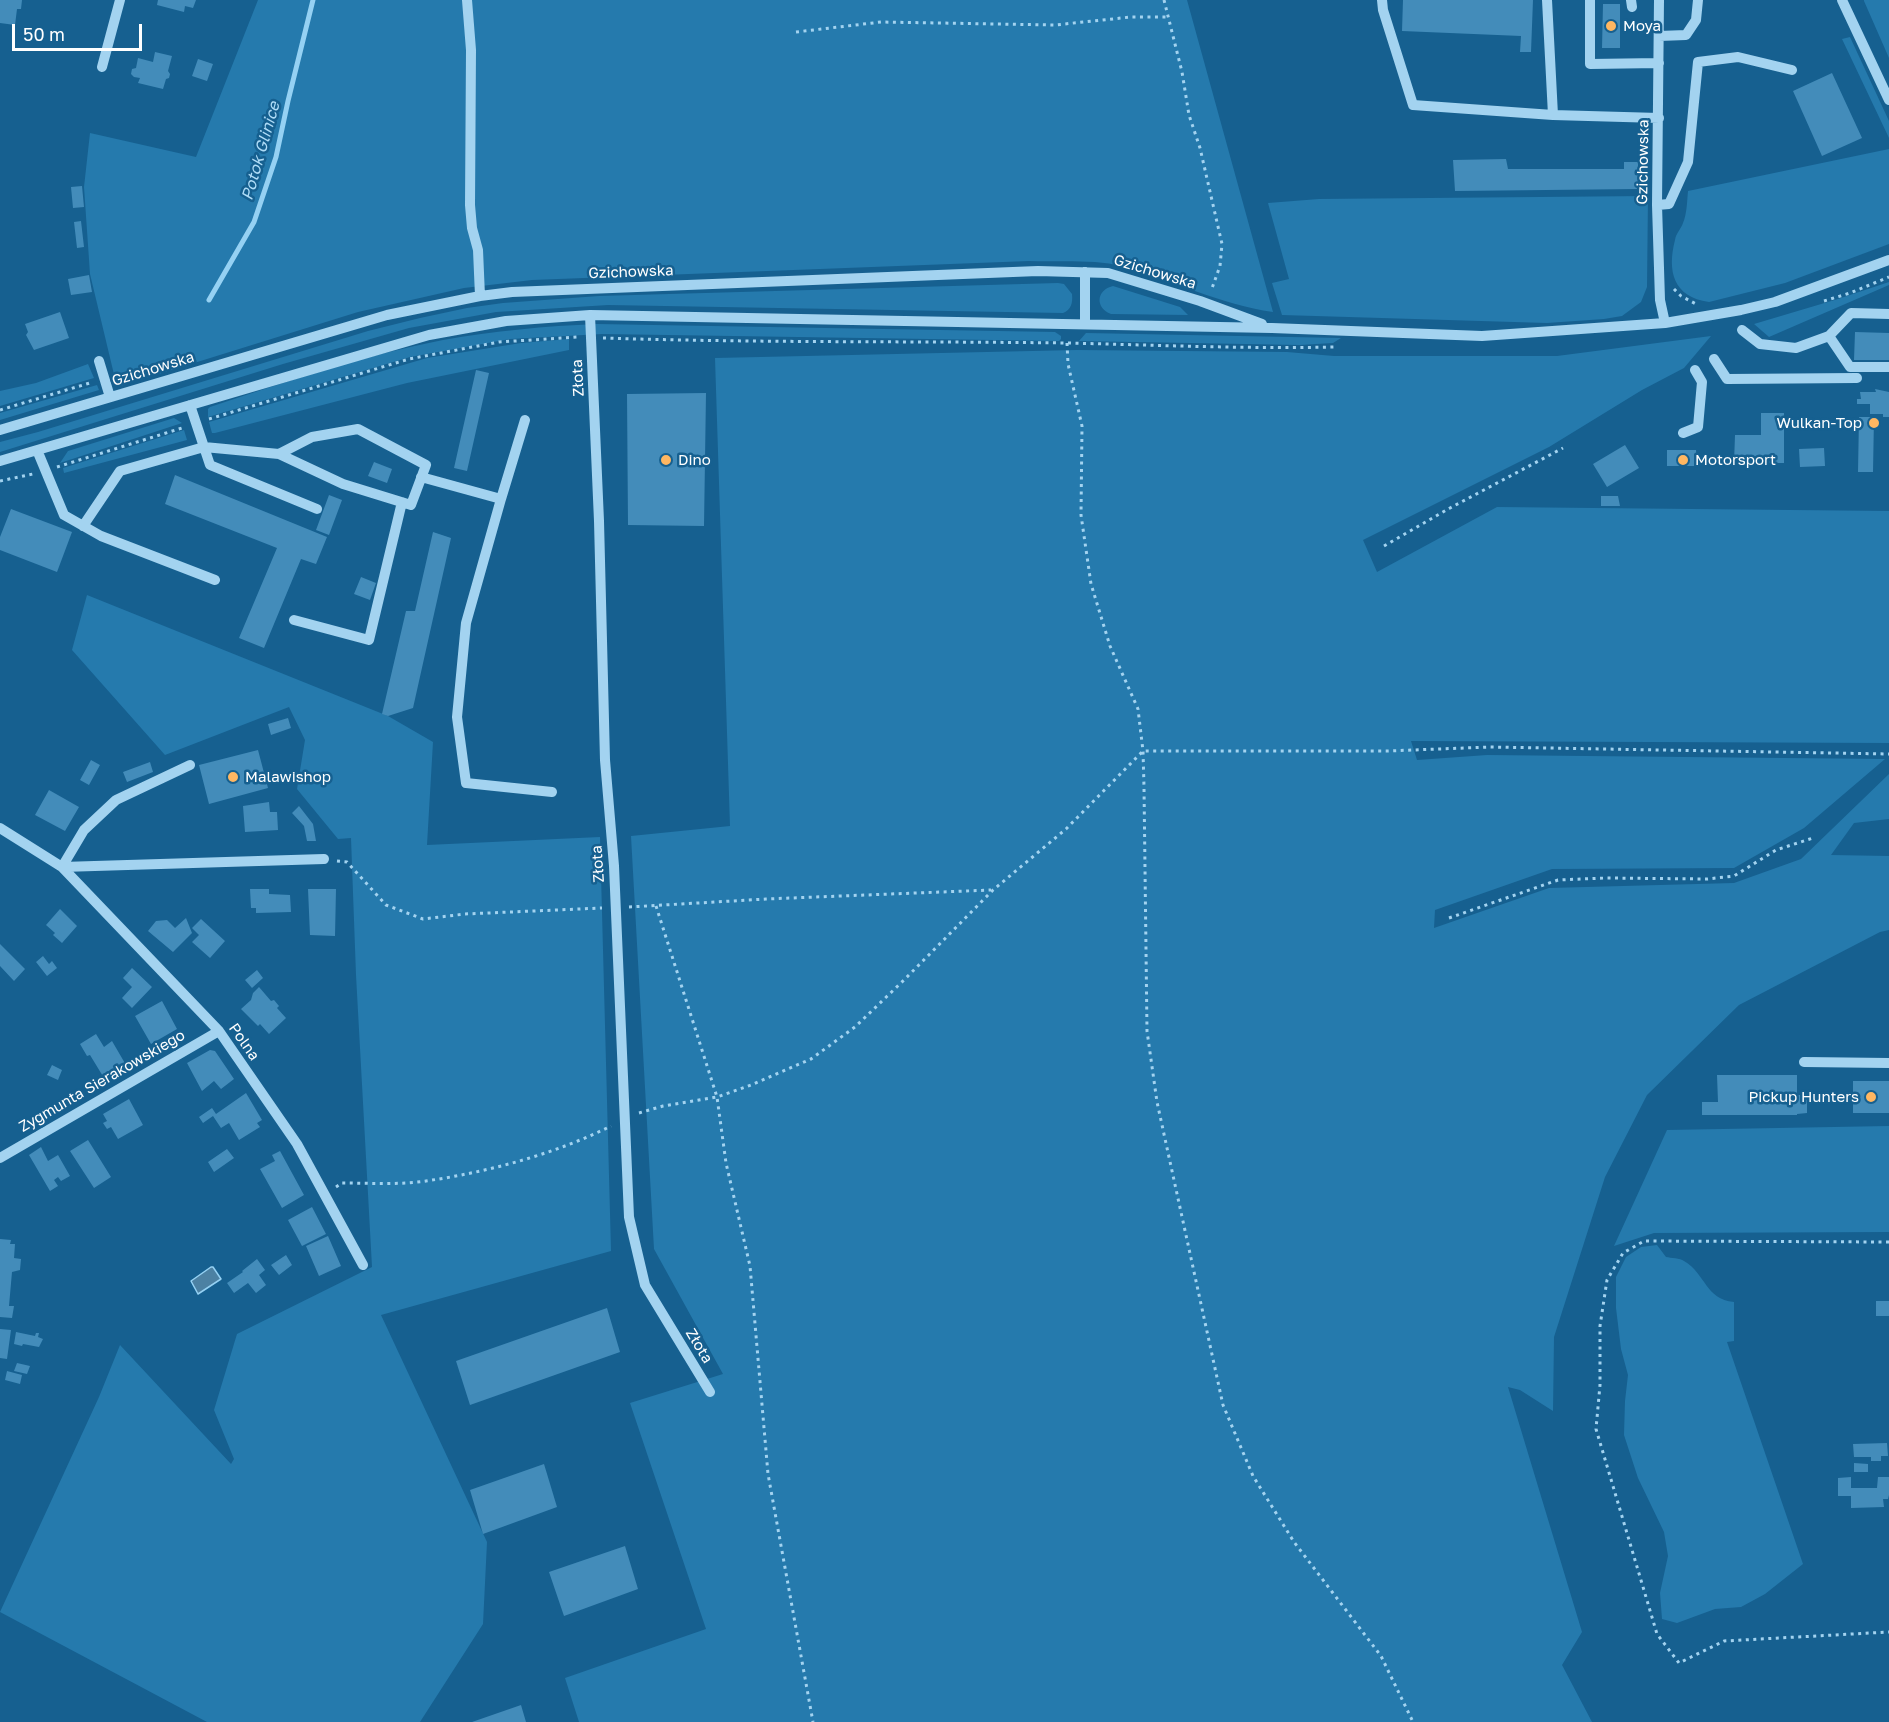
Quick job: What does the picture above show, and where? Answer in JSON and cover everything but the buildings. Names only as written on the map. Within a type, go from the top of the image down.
[{"type":"street","points":[[102,67],[120,0]]},
{"type":"street","points":[[467,0],[471,50],[470,205],[477,250],[480,296]]},
{"type":"street","points":[[1382,0],[1383,10],[1413,105],[1553,115],[1659,118]]},
{"type":"street","points":[[1547,0],[1553,115]]},
{"type":"street","points":[[1590,0],[1590,64],[1659,63]]},
{"type":"street","name":"Gzichowska","points":[[1659,0],[1657,205],[1660,300],[1665,323]]},
{"type":"street","points":[[1659,36],[1686,35],[1696,20],[1698,0]]},
{"type":"street","points":[[1842,0],[1889,100]]},
{"type":"street","points":[[1657,205],[1669,204],[1688,162],[1698,62],[1738,57],[1792,70]]},
{"type":"street","name":"Gzichowska","points":[[0,461],[429,334],[506,321],[590,315],[1272,328],[1482,336],[1665,323],[1742,310],[1775,302],[1889,260]]},
{"type":"street","name":"Gzichowska","points":[[0,430],[387,315],[480,296],[536,291],[1038,271],[1108,273],[1272,328]]},
{"type":"street","points":[[1085,272],[1085,324]]},
{"type":"street","points":[[1742,330],[1760,344],[1796,348],[1829,336],[1851,313],[1889,314]]},
{"type":"street","name":"Złota","points":[[590,315],[599,521],[605,760],[615,908],[629,1217],[645,1285],[710,1392]]},
{"type":"street","points":[[1829,336],[1850,367],[1889,366]]},
{"type":"street","points":[[1714,359],[1727,379],[1857,378]]},
{"type":"street","points":[[99,361],[110,397]]},
{"type":"street","points":[[1683,433],[1698,427],[1702,382],[1695,370]]},
{"type":"street","points":[[190,405],[210,465],[317,509]]},
{"type":"street","points":[[525,420],[466,622],[458,717],[466,783],[552,792]]},
{"type":"street","points":[[83,526],[120,471],[204,447],[279,454],[343,484],[411,506],[426,465],[358,429],[312,437],[279,454]]},
{"type":"street","points":[[37,450],[64,515],[100,536],[215,580]]},
{"type":"street","points":[[421,477],[501,499]]},
{"type":"street","points":[[294,620],[369,640],[402,502]]},
{"type":"street","points":[[62,867],[84,830],[116,800],[190,765]]},
{"type":"street","name":"Polna","points":[[0,828],[62,867],[219,1031],[297,1144],[363,1264]]},
{"type":"street","points":[[62,867],[324,859]]},
{"type":"street","name":"Zygmunta Sierakowskiego","points":[[0,1158],[219,1031]]},
{"type":"street","points":[[1804,1062],[1889,1063]]},
{"type":"path","points":[[1164,0],[1182,72],[1189,115],[1200,148],[1222,244],[1220,266],[1206,304]]},
{"type":"path","points":[[796,32],[881,22],[1055,25],[1131,17],[1168,16]]},
{"type":"path","points":[[1818,302],[1850,293],[1889,277]]},
{"type":"path","points":[[1672,287],[1681,296],[1700,305]]},
{"type":"path","points":[[1069,324],[1068,364],[1082,426],[1082,515],[1091,584],[1110,646],[1138,709],[1143,751],[1147,1031],[1157,1102],[1223,1405],[1253,1476],[1294,1542],[1381,1656],[1413,1722]]},
{"type":"path","points":[[0,481],[46,471],[409,359],[499,342],[591,337],[1284,348],[1334,347],[1344,341]]},
{"type":"path","points":[[0,410],[104,379]]},
{"type":"path","points":[[1384,546],[1563,448]]},
{"type":"path","points":[[324,1193],[342,1183],[424,1181],[484,1170],[589,1137],[625,1119],[663,1106],[717,1097],[811,1059],[855,1027],[993,890],[1066,829],[1143,751],[1387,751],[1490,747],[1889,754]]},
{"type":"path","points":[[1449,918],[1558,880],[1707,879],[1734,876],[1776,850],[1813,838]]},
{"type":"path","points":[[324,859],[347,862],[386,905],[423,920],[465,914],[993,890]]},
{"type":"path","points":[[656,906],[717,1097],[726,1162],[750,1266],[768,1474],[813,1722]]},
{"type":"path","points":[[1889,1242],[1644,1241],[1623,1253],[1607,1280],[1600,1326],[1600,1385],[1596,1429],[1657,1634],[1679,1663],[1724,1641],[1889,1632]]},
{"type":"shaded area","points":[[258,0],[1187,0],[1273,312],[1235,304],[1122,266],[1088,262],[1029,261],[532,280],[464,288],[358,312],[117,387],[90,274],[84,187],[90,133],[196,157]]},
{"type":"shaded area","points":[[1889,0],[1889,58],[1864,1]]},
{"type":"shaded area","points":[[1850,37],[1889,121],[1889,138],[1842,39]]},
{"type":"shaded area","points":[[1889,149],[1889,244],[1785,283],[1709,302],[1687,295],[1680,288],[1673,272],[1672,262],[1676,238],[1685,216],[1688,191]]},
{"type":"shaded area","points":[[1648,196],[1647,287],[1641,302],[1622,316],[1547,323],[1282,315],[1272,283],[1289,279],[1268,203],[1319,199]]},
{"type":"shaded area","points":[[1889,282],[1889,285],[1769,337],[1754,324],[1838,299]]},
{"type":"shaded area","points":[[1064,284],[1072,294],[1071,306],[1063,313],[608,305],[496,312],[409,328],[283,364],[0,452],[0,442],[368,331],[467,308],[599,296]]},
{"type":"shaded area","points":[[1113,286],[1180,307],[1188,315],[1111,314],[1102,308],[1100,299],[1103,291]]},
{"type":"shaded area","points":[[597,324],[1055,332],[1061,336],[1061,339],[1059,341],[602,334],[510,339],[410,357],[208,417],[210,407],[325,370],[413,346],[500,332]]},
{"type":"shaded area","points":[[1086,333],[1341,338],[1333,343],[1300,345],[1079,341]]},
{"type":"shaded area","points":[[1711,336],[1684,368],[1642,390],[1549,447],[1363,540],[1377,572],[1497,507],[1889,511],[1889,743],[1411,741],[1417,760],[1487,755],[1885,759],[1804,828],[1734,868],[1552,869],[1435,910],[1434,928],[1549,888],[1734,883],[1801,859],[1889,774],[1889,819],[1854,823],[1831,855],[1889,856],[1889,930],[1880,932],[1739,1005],[1647,1095],[1605,1177],[1554,1337],[1553,1411],[1520,1390],[1508,1387],[1582,1632],[1562,1665],[1592,1722],[579,1722],[565,1678],[706,1629],[630,1403],[723,1374],[654,1249],[631,836],[730,826],[715,358],[1077,350],[1287,352],[1334,356],[1557,356]]},
{"type":"shaded area","points":[[569,339],[569,350],[407,383],[215,433],[212,433],[209,422],[427,358],[521,343]]},
{"type":"shaded area","points":[[88,364],[94,378],[0,406],[0,391],[36,383]]},
{"type":"shaded area","points":[[97,385],[99,390],[0,420],[0,413]]},
{"type":"shaded area","points":[[174,418],[182,423],[60,463],[68,451]]},
{"type":"shaded area","points":[[184,430],[187,440],[64,473],[63,468]]},
{"type":"shaded area","points":[[87,595],[388,716],[433,742],[427,845],[600,837],[611,1251],[381,1315],[487,1542],[483,1624],[420,1722],[207,1722],[0,1612],[99,1397],[120,1345],[231,1464],[234,1459],[214,1410],[237,1334],[372,1267],[351,838],[338,839],[297,789],[305,740],[289,707],[165,755],[72,650]]},
{"type":"shaded area","points":[[1889,1126],[1889,1232],[1654,1233],[1614,1246],[1667,1130]]},
{"type":"shaded area","points":[[1657,1245],[1666,1257],[1682,1260],[1691,1266],[1717,1296],[1734,1302],[1734,1341],[1727,1342],[1803,1564],[1765,1594],[1741,1607],[1715,1609],[1677,1623],[1662,1619],[1660,1593],[1668,1556],[1664,1532],[1638,1478],[1624,1435],[1628,1375],[1621,1349],[1616,1308],[1616,1277],[1626,1257],[1641,1247]]},
{"type":"shaded area","points":[[211,1267],[221,1279],[198,1294],[191,1281]]},
{"type":"waterway","name":"Potok Glinice","points":[[209,300],[254,222],[276,157],[313,0]]},
{"type":"place","name":"Moya","points":[[1611,26]]},
{"type":"place","name":"Wulkan-Top","points":[[1874,423]]},
{"type":"place","name":"Dino","points":[[666,460]]},
{"type":"place","name":"Motorsport","points":[[1683,460]]},
{"type":"place","name":"Malawishop","points":[[233,777]]},
{"type":"place","name":"Pickup Hunters","points":[[1871,1097]]}]
